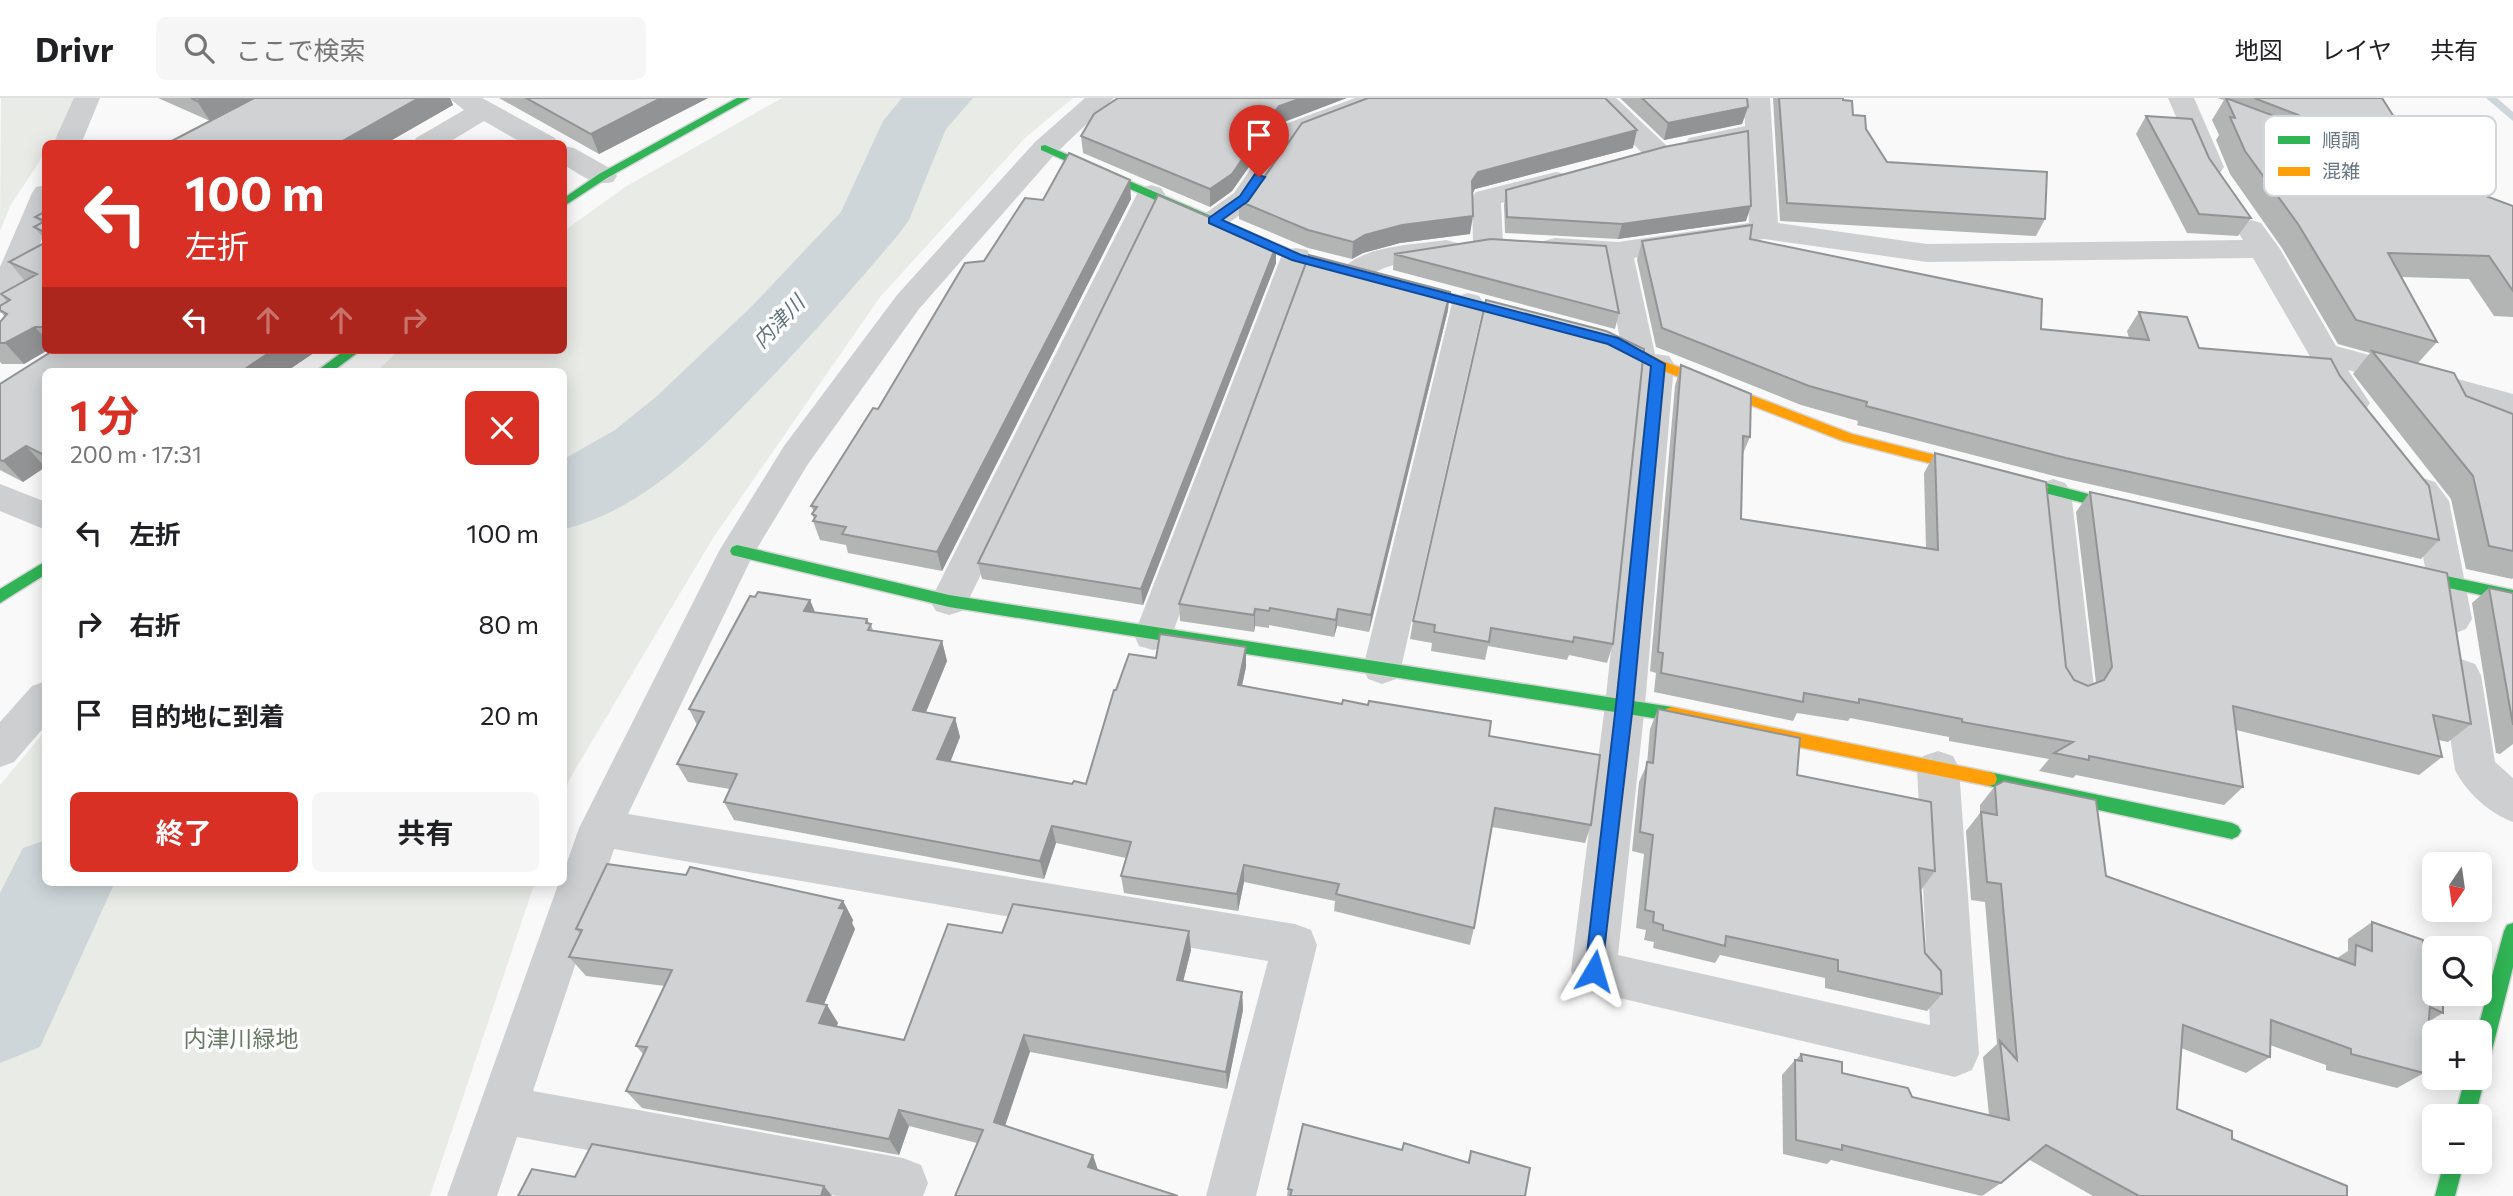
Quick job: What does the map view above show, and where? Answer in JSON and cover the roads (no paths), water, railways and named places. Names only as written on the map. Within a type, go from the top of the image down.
[{"type":"street","points":[[69,140],[87,98]]},
{"type":"street","points":[[567,202],[603,176],[745,98]]},
{"type":"street","points":[[472,1196],[600,828],[737,551],[796,455],[908,302],[1045,148],[1101,98]]},
{"type":"street","points":[[1213,220],[1244,199],[1290,132],[1373,99],[1402,98]]},
{"type":"street","points":[[1601,98],[1643,156],[1758,132]]},
{"type":"street","points":[[1757,98],[1765,230]]},
{"type":"street","points":[[2193,101],[2214,175],[2265,250],[2324,353],[2339,386],[2373,428]]},
{"type":"street","points":[[431,140],[473,104],[538,140]]},
{"type":"street","points":[[1045,148],[1296,257],[1547,324]]},
{"type":"street","points":[[567,156],[603,176]]},
{"type":"street","points":[[1509,244],[1486,198],[1578,174]]},
{"type":"street","points":[[949,601],[1151,194]]},
{"type":"street","points":[[0,303],[37,228],[42,209]]},
{"type":"street","points":[[1355,273],[1373,261],[1509,244],[1618,251],[1765,230],[1927,253],[2265,250]]},
{"type":"street","points":[[1618,251],[1649,359],[1625,705],[1594,971],[1955,1054],[1938,768]]},
{"type":"street","points":[[1153,635],[1296,257]]},
{"type":"street","points":[[1382,668],[1468,303]]},
{"type":"street","points":[[1574,331],[1613,341],[1649,359],[1848,438],[2148,514]]},
{"type":"street","points":[[2324,353],[2513,405]]},
{"type":"street","points":[[328,368],[348,354]]},
{"type":"street","points":[[2406,470],[2431,501],[2447,583],[2476,770],[2513,804]]},
{"type":"street","points":[[2053,492],[2074,686]]},
{"type":"street","points":[[0,497],[42,515]]},
{"type":"street","points":[[737,551],[949,601],[1153,635],[1625,705],[2232,831]]},
{"type":"street","points":[[2379,567],[2513,596]]},
{"type":"street","points":[[0,597],[42,569]]},
{"type":"street","points":[[0,750],[42,702]]},
{"type":"street","points":[[600,828],[1295,944],[1231,1196]]},
{"type":"street","points":[[2490,1020],[2513,931]]},
{"type":"street","points":[[502,1110],[903,1183],[898,1196]]},
{"type":"street","points":[[2445,1196],[2451,1174]]},
{"type":"waterway","name":"内津川","points":[[567,496],[645,451],[686,416],[779,324],[873,220],[916,121],[940,98]]},
{"type":"waterway","points":[[2491,98],[2513,118]]},
{"type":"waterway","name":"内津川","points":[[0,1009],[59,886]]},
{"type":"park label","name":"内津川緑地","points":[[241,1039]]}]
